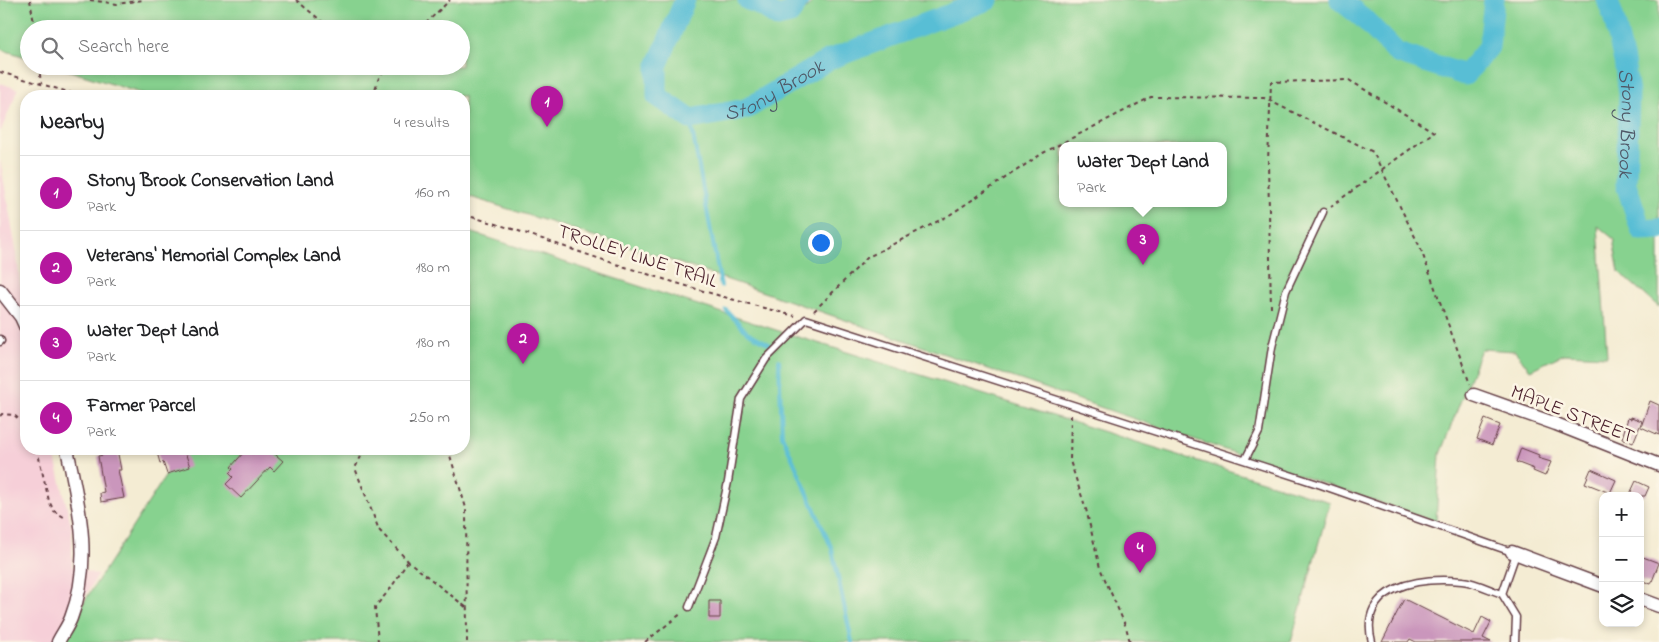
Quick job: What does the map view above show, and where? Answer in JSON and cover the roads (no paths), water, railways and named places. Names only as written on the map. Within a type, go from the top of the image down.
[{"type":"street","points":[[0,291],[20,316]]},
{"type":"street","name":"MAPLE STREET","points":[[1474,395],[1556,424],[1659,465]]},
{"type":"street","points":[[58,642],[71,618],[80,585],[83,556],[82,522],[67,455]]},
{"type":"street","points":[[1514,553],[1599,585]]},
{"type":"street","points":[[1644,600],[1659,606]]},
{"type":"lane","points":[[1244,460],[1259,432],[1272,347],[1286,291],[1323,212]]},
{"type":"lane","points":[[689,606],[716,538],[728,482],[741,399],[766,359],[806,319],[1330,488],[1514,553],[1502,594]]},
{"type":"lane","points":[[1372,642],[1372,611],[1386,594],[1405,584],[1431,581],[1464,581],[1502,594],[1516,617],[1515,642]]},
{"type":"waterway","name":"Stony Brook","points":[[685,0],[657,66],[657,96],[690,119],[746,109],[830,59],[988,0]]},
{"type":"waterway","name":"Stony Brook","points":[[748,0],[757,3],[777,17],[790,14],[799,0]]},
{"type":"waterway","name":"Stony Brook","points":[[1340,0],[1363,18],[1397,53],[1465,75],[1489,47],[1494,0]]},
{"type":"waterway","name":"Stony Brook","points":[[1607,0],[1613,15],[1624,61],[1629,93],[1626,184],[1641,230],[1659,229]]},
{"type":"waterway","points":[[690,119],[721,286]]},
{"type":"waterway","points":[[726,310],[747,332],[769,344]]},
{"type":"waterway","points":[[779,360],[782,435],[832,549],[852,642]]},
{"type":"place","name":"Stony Brook Conservation Land","points":[[547,127]]},
{"type":"place","name":"Water Dept Land","points":[[1143,265]]},
{"type":"place","name":"Veterans' Memorial Complex Land","points":[[523,364]]},
{"type":"place","name":"Farmer Parcel","points":[[1140,573]]}]
